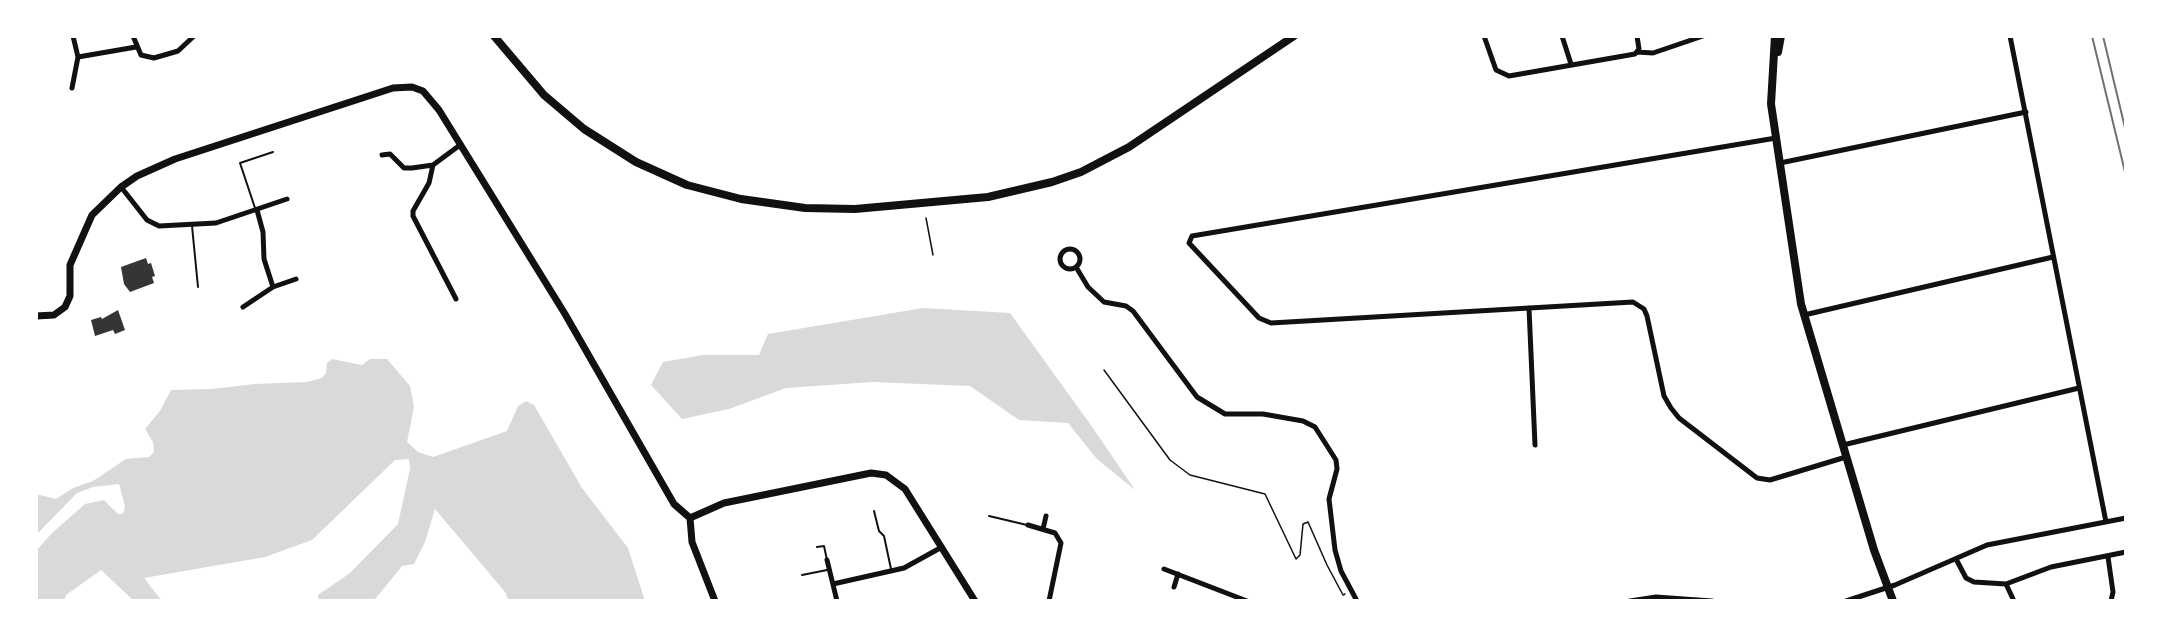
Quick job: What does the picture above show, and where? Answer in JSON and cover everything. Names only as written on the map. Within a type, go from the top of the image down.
[{"type":"main road","points":[[494,36],[544,95],[584,129],[636,162],[687,185],[741,200],[805,208],[855,208],[988,197],[1052,182],[1081,172],[1130,147],[1294,36]]},
{"type":"main road","points":[[1775,36],[1770,85],[1776,138],[1804,315],[1877,558],[1893,601]]},
{"type":"main road","points":[[1770,85],[1781,36]]},
{"type":"street","points":[[72,88],[78,57],[73,36]]},
{"type":"street","points":[[133,36],[141,55],[154,58],[178,51],[194,36]]},
{"type":"street","points":[[1484,36],[1494,66],[1503,75],[1637,52],[1653,53],[1703,36]]},
{"type":"street","points":[[1562,36],[1571,64]]},
{"type":"street","points":[[1637,36],[1637,52]]},
{"type":"street","points":[[2010,36],[2106,522]]},
{"type":"street","points":[[78,57],[136,47]]},
{"type":"street","points":[[36,316],[54,315],[65,307],[70,292],[70,265],[88,222],[97,208],[121,187],[149,169],[393,88],[412,87],[423,91],[439,110],[571,324],[674,504],[690,518],[692,542],[715,601]]},
{"type":"street","points":[[1780,164],[2025,112]]},
{"type":"street","points":[[1776,138],[1190,238],[1188,243],[1258,318],[1271,323],[1633,302],[1639,304],[1647,316],[1664,396],[1671,408],[1679,418],[1757,478],[1770,480],[1846,457]]},
{"type":"street","points":[[382,155],[391,151],[404,168],[433,165],[460,145]]},
{"type":"street","points":[[433,165],[429,183],[413,211],[413,216],[456,299]]},
{"type":"street","points":[[121,187],[151,223],[192,226],[216,223],[287,199]]},
{"type":"street","points":[[256,210],[263,232],[264,260],[273,287]]},
{"type":"street","points":[[1804,315],[2053,256]]},
{"type":"street","points":[[1076,267],[1088,287],[1104,302],[1126,306],[1133,311],[1197,397],[1225,414],[1263,414],[1309,423],[1335,460],[1337,469],[1331,488],[1330,509],[1338,563],[1357,601]]},
{"type":"street","points":[[243,307],[273,287],[296,279]]},
{"type":"street","points":[[439,285],[446,281]]},
{"type":"street","points":[[1529,308],[1535,445]]},
{"type":"street","points":[[1843,444],[2079,388]]},
{"type":"street","points":[[690,518],[724,503],[878,473],[900,483],[975,601]]},
{"type":"street","points":[[1043,529],[1046,516]]},
{"type":"street","points":[[1846,601],[1888,587],[1982,547],[2126,518]]},
{"type":"street","points":[[1028,525],[1055,533],[1062,546],[1049,601]]},
{"type":"street","points":[[833,584],[892,572],[942,547]]},
{"type":"street","points":[[1956,559],[1966,578],[1974,582],[2007,584],[2051,567],[2126,552]]},
{"type":"street","points":[[2108,557],[2113,591],[2111,601]]},
{"type":"street","points":[[827,560],[837,601]]},
{"type":"street","points":[[1164,569],[1246,601]]},
{"type":"street","points":[[1174,587],[1178,574]]},
{"type":"street","points":[[2007,584],[2014,601]]},
{"type":"street","points":[[1630,601],[1656,597],[1712,601]]},
{"type":"lane","points":[[256,210],[240,163],[273,152]]},
{"type":"lane","points":[[192,226],[198,287]]},
{"type":"lane","points":[[874,511],[879,531],[884,536],[892,572]]},
{"type":"lane","points":[[989,516],[1028,525]]},
{"type":"lane","points":[[817,547],[824,546],[827,560]]},
{"type":"lane","points":[[802,575],[830,570]]},
{"type":"path","points":[[926,218],[933,255]]},
{"type":"path","points":[[1104,370],[1170,460],[1190,475],[1265,494],[1296,559],[1300,555],[1303,524],[1308,522],[1343,595],[1351,590]]},
{"type":"shaded area","points":[[923,308],[1010,313],[1135,490],[1097,459],[1068,423],[1019,420],[970,386],[872,382],[786,388],[729,409],[682,419],[651,385],[663,362],[703,355],[759,355],[768,334]]},
{"type":"shaded area","points":[[332,359],[362,365],[370,359],[387,359],[410,386],[414,407],[407,442],[418,452],[433,457],[507,431],[518,406],[526,401],[534,405],[582,488],[628,548],[645,601],[509,601],[505,592],[435,509],[425,542],[414,564],[402,566],[376,598],[372,601],[319,601],[318,595],[350,573],[398,524],[410,469],[409,459],[395,460],[312,540],[265,557],[144,578],[162,601],[134,601],[101,570],[66,595],[64,601],[36,601],[36,551],[51,534],[85,504],[104,500],[118,514],[123,514],[125,506],[119,484],[93,487],[77,493],[36,535],[36,494],[56,499],[73,488],[93,481],[126,459],[149,457],[154,452],[153,442],[145,429],[160,411],[171,390],[307,382],[322,378],[326,373],[327,363]]},
{"type":"building","points":[[146,258],[148,264],[151,263],[155,276],[152,277],[154,283],[130,292],[124,284],[121,267]]},
{"type":"building","points":[[118,310],[125,330],[115,334],[113,330],[95,336],[91,320],[101,317],[102,319]]},
{"type":"railway","points":[[2092,36],[2126,176]]},
{"type":"railway","points":[[2103,36],[2126,132]]}]
